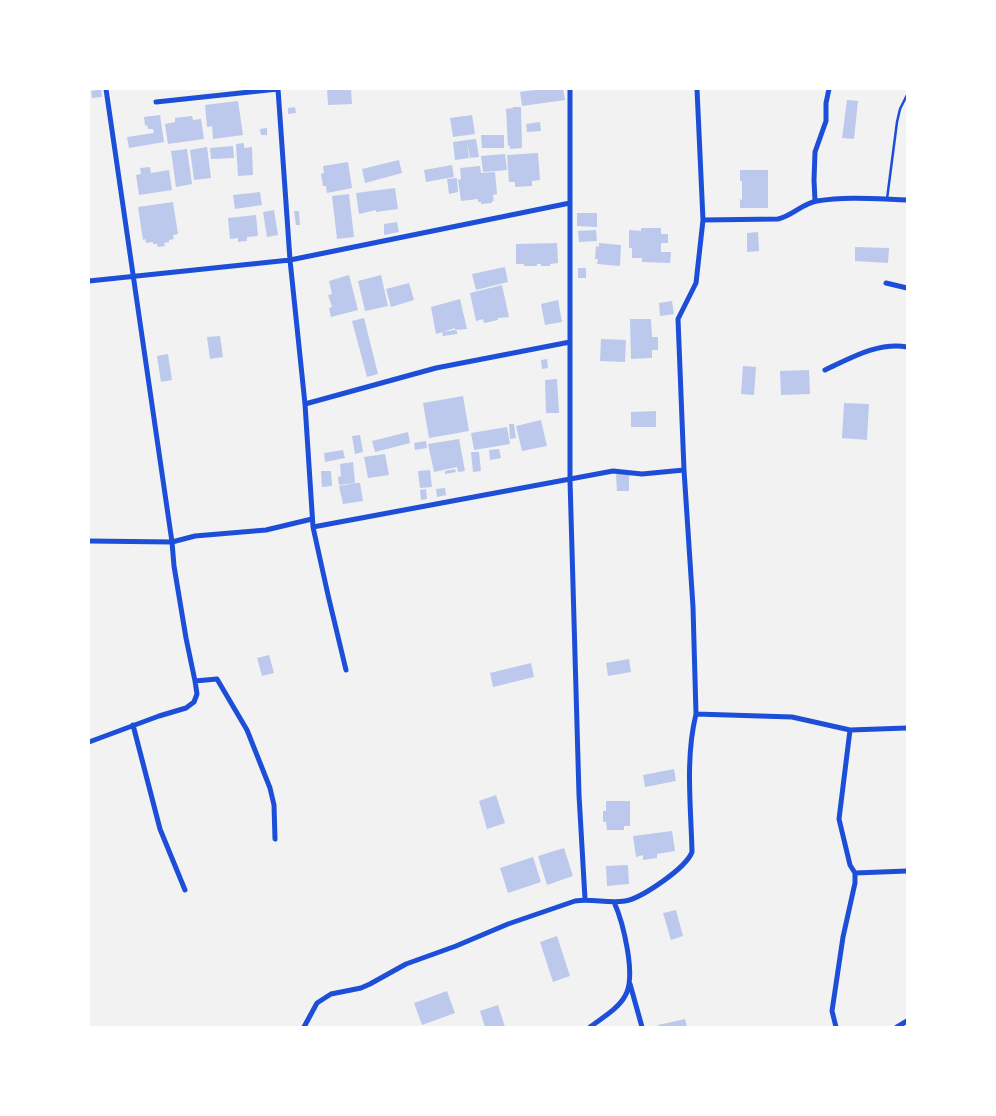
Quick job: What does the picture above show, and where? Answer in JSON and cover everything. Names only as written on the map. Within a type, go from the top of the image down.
[{"type":"street","points":[[89,742],[186,708],[194,702],[197,694],[174,566],[106,89]]},
{"type":"street","points":[[156,102],[278,89],[290,260],[304,404],[312,518],[346,670]]},
{"type":"street","points":[[570,89],[570,480],[579,795],[585,899]]},
{"type":"street","points":[[304,1027],[317,1003],[331,994],[361,988],[414,960],[575,901],[585,899],[614,902],[627,901],[647,892],[690,858],[692,852],[690,776],[693,729],[696,714],[693,608],[684,470],[678,319],[696,283],[703,220],[697,89]]},
{"type":"street","points":[[815,201],[815,152],[826,121],[826,104],[829,89]]},
{"type":"street","points":[[703,220],[778,219],[815,201],[907,200]]},
{"type":"street","points":[[89,281],[290,260],[570,204]]},
{"type":"street","points":[[886,283],[907,288]]},
{"type":"street","points":[[304,404],[436,368],[570,342]]},
{"type":"street","points":[[825,370],[869,350],[894,345],[907,347]]},
{"type":"street","points":[[314,527],[613,471],[642,474],[684,470]]},
{"type":"street","points":[[89,541],[172,542],[195,536],[266,530],[312,518]]},
{"type":"street","points":[[195,681],[217,679],[247,730],[270,788],[274,804],[275,839]]},
{"type":"street","points":[[696,714],[792,717],[850,730],[907,728]]},
{"type":"street","points":[[133,725],[160,829],[185,890]]},
{"type":"street","points":[[836,1027],[832,1010],[843,937],[855,883],[855,872],[850,865],[839,819],[850,730]]},
{"type":"street","points":[[855,872],[907,871]]},
{"type":"street","points":[[614,902],[624,933],[629,981],[642,1027]]},
{"type":"street","points":[[590,1027],[621,1002],[628,990],[629,981]]},
{"type":"street","points":[[896,1027],[907,1020]]},
{"type":"lane","points":[[887,199],[897,122],[900,109],[907,95]]},
{"type":"building","points":[[101,89],[102,97],[92,98],[91,91]]},
{"type":"building","points":[[327,89],[351,89],[352,104],[328,105]]},
{"type":"building","points":[[563,89],[565,100],[522,106],[520,92]]},
{"type":"building","points":[[847,100],[858,101],[854,139],[842,138]]},
{"type":"building","points":[[238,101],[243,135],[213,139],[212,126],[207,127],[205,105]]},
{"type":"building","points":[[295,107],[296,113],[288,114],[288,108]]},
{"type":"building","points":[[521,107],[522,148],[510,149],[510,146],[508,146],[506,109]]},
{"type":"building","points":[[160,115],[164,142],[129,148],[127,137],[154,133],[153,129],[148,129],[147,125],[145,126],[144,117]]},
{"type":"building","points":[[472,115],[475,134],[453,137],[450,118]]},
{"type":"building","points":[[192,116],[193,120],[201,119],[204,139],[168,144],[165,124],[175,122],[175,118]]},
{"type":"building","points":[[540,122],[541,131],[527,132],[526,124]]},
{"type":"building","points":[[267,128],[267,135],[261,135],[260,129]]},
{"type":"building","points":[[481,135],[504,135],[504,148],[482,148]]},
{"type":"building","points":[[476,139],[479,157],[470,158],[467,140]]},
{"type":"building","points":[[467,140],[469,158],[455,160],[453,142]]},
{"type":"building","points":[[244,143],[244,148],[252,147],[253,175],[238,176],[236,144]]},
{"type":"building","points":[[233,146],[234,158],[211,159],[210,148]]},
{"type":"building","points":[[207,147],[211,178],[194,180],[190,150]]},
{"type":"building","points":[[187,149],[192,184],[176,187],[171,151]]},
{"type":"building","points":[[538,153],[540,180],[532,181],[532,186],[515,187],[515,182],[509,182],[507,155]]},
{"type":"building","points":[[505,154],[507,170],[483,172],[481,156]]},
{"type":"building","points":[[399,160],[402,173],[365,183],[362,169]]},
{"type":"building","points":[[348,162],[352,188],[327,193],[326,186],[323,186],[321,174],[324,173],[323,166]]},
{"type":"building","points":[[452,165],[454,177],[426,182],[424,170]]},
{"type":"building","points":[[480,166],[481,173],[495,172],[497,194],[493,195],[494,201],[481,204],[481,202],[478,202],[478,199],[461,201],[458,180],[461,179],[460,168]]},
{"type":"building","points":[[150,167],[151,173],[169,170],[172,190],[139,195],[136,175],[141,174],[140,168]]},
{"type":"building","points":[[740,170],[768,170],[768,208],[740,208],[742,181],[740,181]]},
{"type":"building","points":[[457,178],[458,192],[449,194],[447,179]]},
{"type":"building","points":[[395,188],[398,209],[376,212],[376,210],[359,214],[356,193]]},
{"type":"building","points":[[260,192],[262,205],[235,209],[233,195]]},
{"type":"building","points":[[349,194],[354,237],[337,239],[332,196]]},
{"type":"building","points":[[173,202],[178,234],[173,235],[174,239],[164,243],[165,246],[158,247],[153,242],[146,243],[145,239],[143,240],[138,207]]},
{"type":"building","points":[[274,210],[278,235],[267,237],[263,212]]},
{"type":"building","points":[[294,211],[299,211],[300,225],[296,225]]},
{"type":"building","points":[[577,213],[597,213],[597,227],[577,226]]},
{"type":"building","points":[[256,215],[258,236],[247,237],[247,241],[238,242],[238,238],[230,239],[228,218]]},
{"type":"building","points":[[397,222],[399,232],[384,235],[384,224]]},
{"type":"building","points":[[641,228],[661,228],[661,234],[668,234],[668,243],[661,243],[661,252],[671,252],[670,263],[642,262],[642,258],[632,258],[632,248],[629,248],[629,230],[641,231]]},
{"type":"building","points":[[596,230],[597,241],[579,242],[578,231]]},
{"type":"building","points":[[758,232],[759,251],[747,252],[747,233]]},
{"type":"building","points":[[557,243],[558,263],[550,264],[550,266],[537,264],[537,266],[524,266],[524,264],[516,264],[516,244]]},
{"type":"building","points":[[599,243],[621,245],[620,266],[597,264],[598,259],[595,259],[596,246],[599,247]]},
{"type":"building","points":[[855,247],[889,248],[888,263],[855,261]]},
{"type":"building","points":[[505,267],[508,282],[476,290],[472,274]]},
{"type":"building","points":[[578,268],[586,268],[586,278],[578,278]]},
{"type":"building","points":[[349,275],[358,310],[331,317],[329,308],[332,307],[328,295],[332,294],[329,281]]},
{"type":"building","points":[[381,275],[388,306],[365,311],[358,281]]},
{"type":"building","points":[[409,283],[414,300],[391,307],[386,289]]},
{"type":"building","points":[[502,285],[509,317],[498,318],[498,320],[484,323],[483,319],[476,321],[470,293]]},
{"type":"building","points":[[460,299],[467,329],[455,330],[455,328],[436,334],[431,307]]},
{"type":"building","points":[[558,300],[562,322],[545,325],[541,304]]},
{"type":"building","points":[[672,301],[674,314],[660,316],[659,303]]},
{"type":"building","points":[[364,318],[378,374],[367,377],[352,321]]},
{"type":"building","points":[[630,319],[651,319],[652,337],[658,337],[658,350],[652,350],[652,358],[631,359]]},
{"type":"building","points":[[457,331],[457,334],[443,336],[442,332]]},
{"type":"building","points":[[220,336],[223,357],[210,359],[207,337]]},
{"type":"building","points":[[601,339],[626,340],[625,362],[600,361]]},
{"type":"building","points":[[168,354],[172,380],[161,382],[157,356]]},
{"type":"building","points":[[547,359],[548,368],[542,369],[541,360]]},
{"type":"building","points":[[743,366],[756,367],[754,395],[741,394]]},
{"type":"building","points":[[809,370],[810,394],[781,395],[780,371]]},
{"type":"building","points":[[557,379],[559,413],[546,413],[545,380]]},
{"type":"building","points":[[463,396],[469,431],[429,438],[423,403]]},
{"type":"building","points":[[844,403],[869,404],[867,440],[842,438]]},
{"type":"building","points":[[656,411],[656,427],[631,427],[631,412]]},
{"type":"building","points":[[541,420],[547,446],[522,451],[516,426]]},
{"type":"building","points":[[509,424],[514,424],[516,438],[510,439]]},
{"type":"building","points":[[507,427],[510,444],[474,450],[471,433]]},
{"type":"building","points":[[408,432],[410,443],[375,452],[372,441]]},
{"type":"building","points":[[360,435],[363,452],[355,454],[352,436]]},
{"type":"building","points":[[459,439],[465,471],[458,472],[457,467],[434,472],[428,444]]},
{"type":"building","points":[[426,441],[427,448],[415,450],[414,443]]},
{"type":"building","points":[[499,449],[501,458],[490,460],[489,450]]},
{"type":"building","points":[[343,450],[345,458],[325,462],[324,453]]},
{"type":"building","points":[[471,452],[479,452],[481,471],[473,472]]},
{"type":"building","points":[[385,454],[389,475],[368,478],[364,457]]},
{"type":"building","points":[[353,462],[355,483],[339,485],[338,477],[341,476],[340,464]]},
{"type":"building","points":[[455,469],[456,472],[445,474],[445,471]]},
{"type":"building","points":[[430,470],[432,487],[420,488],[418,471]]},
{"type":"building","points":[[321,471],[331,471],[332,486],[322,487]]},
{"type":"building","points":[[616,474],[629,474],[629,491],[617,491]]},
{"type":"building","points":[[360,483],[363,501],[343,504],[339,486]]},
{"type":"building","points":[[445,488],[446,495],[437,497],[436,489]]},
{"type":"building","points":[[426,489],[427,499],[421,500],[420,490]]},
{"type":"building","points":[[269,655],[274,673],[262,676],[257,658]]},
{"type":"building","points":[[629,659],[631,672],[608,676],[606,663]]},
{"type":"building","points":[[531,663],[534,677],[493,687],[490,673]]},
{"type":"building","points":[[674,769],[676,781],[645,787],[643,775]]},
{"type":"building","points":[[496,795],[505,823],[487,829],[479,801]]},
{"type":"building","points":[[606,801],[630,801],[630,826],[624,826],[624,830],[607,830],[606,822],[603,822],[603,811],[606,811]]},
{"type":"building","points":[[672,831],[675,851],[657,854],[657,858],[643,860],[643,855],[636,857],[633,836]]},
{"type":"building","points":[[564,848],[573,876],[547,885],[538,856]]},
{"type":"building","points":[[533,857],[541,882],[508,893],[500,868]]},
{"type":"building","points":[[628,865],[629,884],[607,886],[606,866]]},
{"type":"building","points":[[676,910],[683,936],[671,940],[663,913]]},
{"type":"building","points":[[557,936],[570,976],[553,982],[540,942]]},
{"type":"building","points":[[447,991],[455,1013],[422,1025],[414,1003]]},
{"type":"building","points":[[498,1005],[505,1027],[485,1027],[480,1011]]},
{"type":"building","points":[[685,1019],[687,1027],[659,1027],[658,1025]]}]
